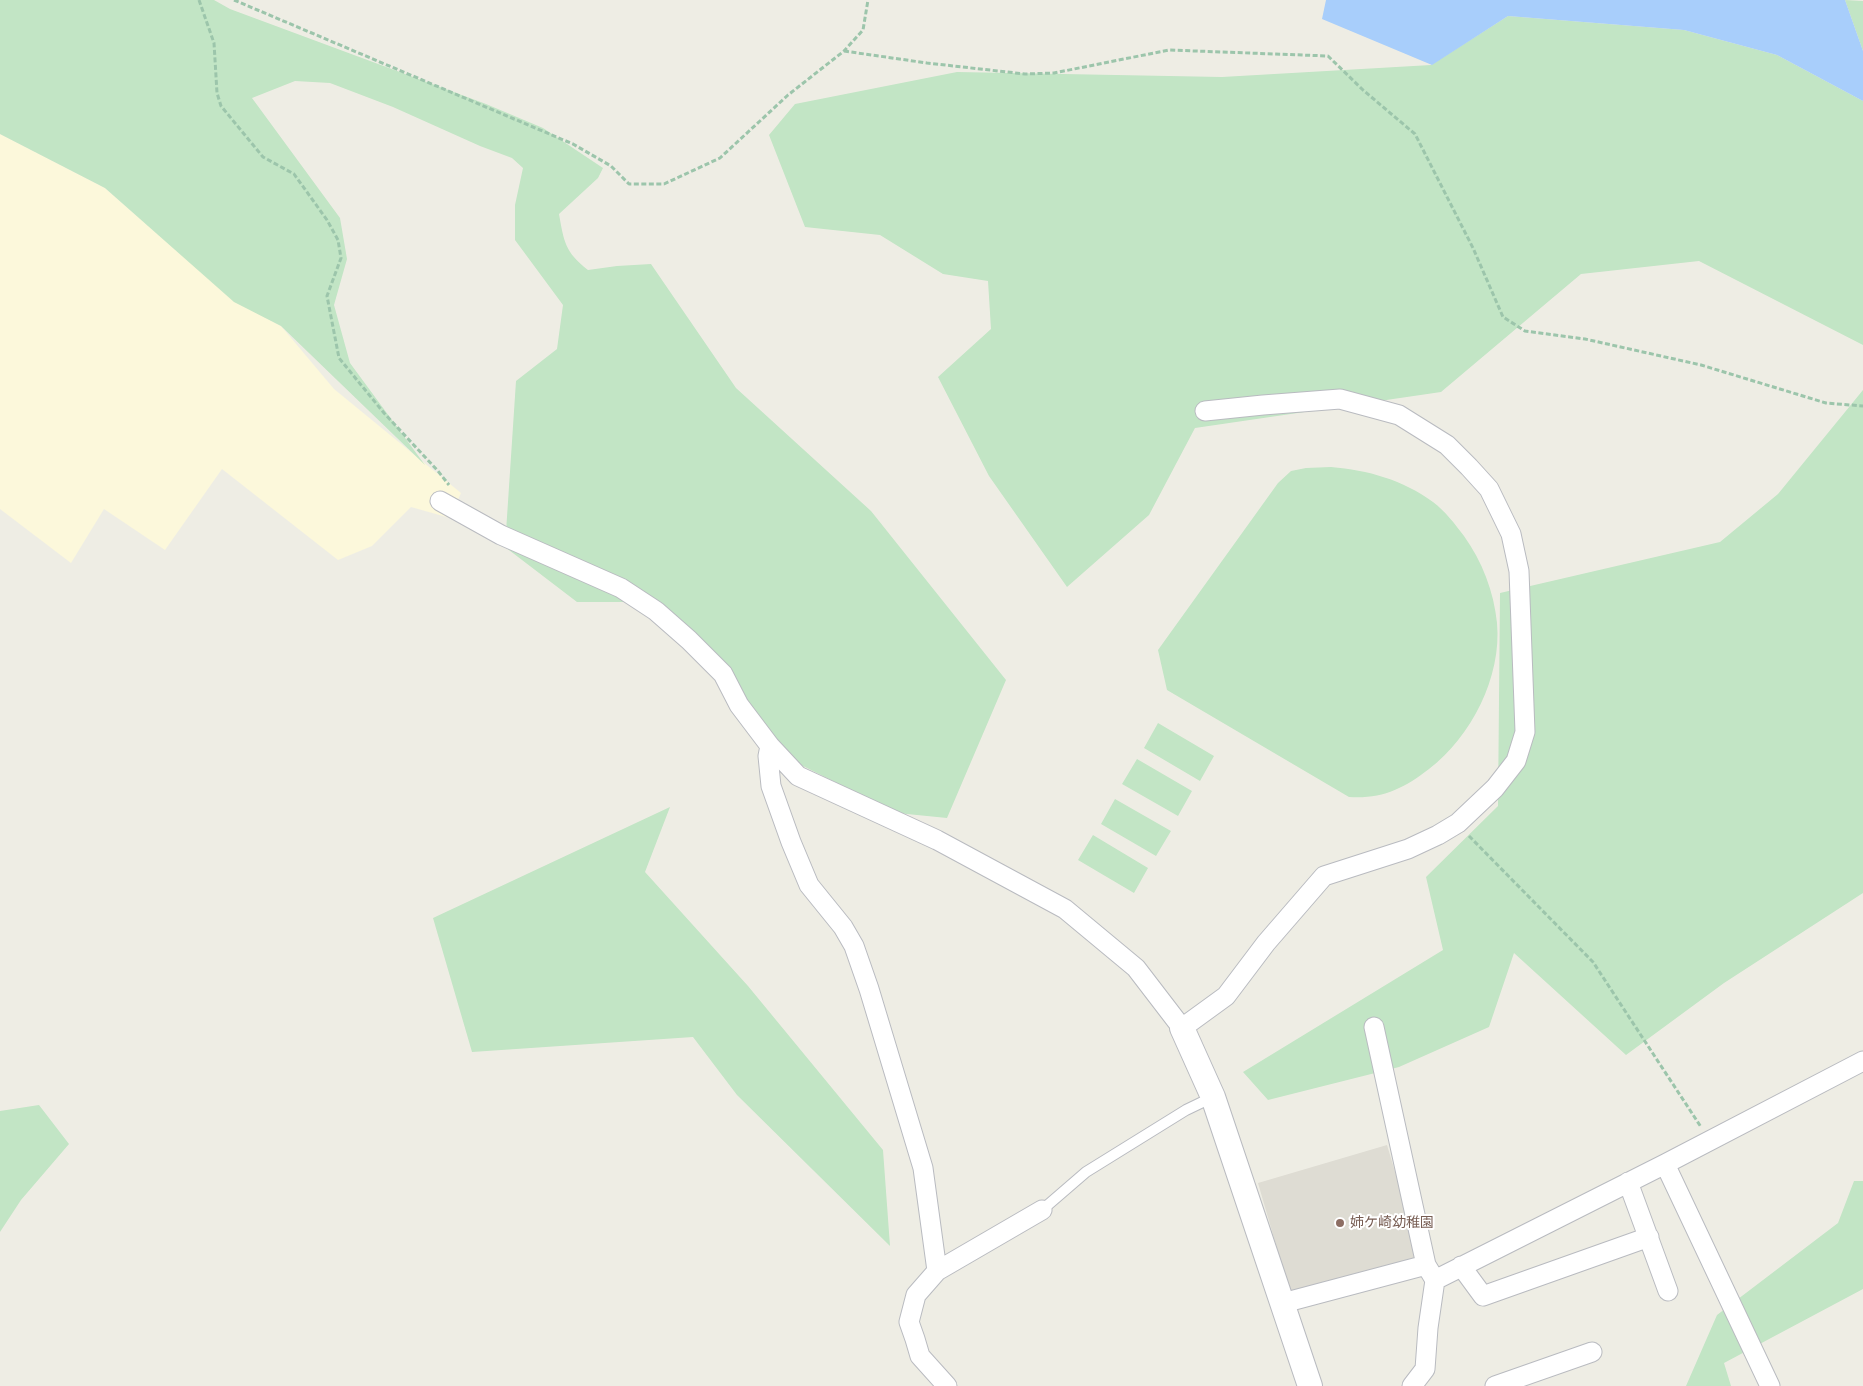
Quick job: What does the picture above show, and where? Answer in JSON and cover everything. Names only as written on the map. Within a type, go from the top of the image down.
[{"type":"street","points":[[1182,1028],[1226,996],[1266,943],[1324,876],[1408,849],[1458,823],[1496,788],[1516,761],[1525,732],[1519,571],[1511,534],[1489,489],[1470,467],[1447,445],[1399,415],[1340,399],[1263,404],[1205,411]]},
{"type":"street","points":[[445,493],[501,535],[621,588],[656,611],[723,674],[738,705],[770,746],[798,776],[937,840],[1065,909],[1136,968],[1182,1028],[1213,1097],[1310,1386]]},
{"type":"street","points":[[770,746],[768,756],[771,786],[791,842],[809,885],[843,927],[854,946],[869,989],[923,1168],[938,1271]]},
{"type":"street","points":[[1374,1027],[1430,1272],[1425,1369],[1416,1385]]},
{"type":"street","points":[[1283,1303],[1461,1266],[1665,1164],[1863,1060]]},
{"type":"street","points":[[1665,1164],[1770,1386]]},
{"type":"street","points":[[1628,1182],[1668,1291]]},
{"type":"street","points":[[947,1386],[920,1356],[909,1322],[916,1295],[938,1271],[1042,1210]]},
{"type":"street","points":[[1461,1266],[1482,1296],[1649,1237]]},
{"type":"street","points":[[1495,1386],[1592,1352]]},
{"type":"lane","points":[[1042,1210],[1086,1172],[1186,1110],[1213,1097]]},
{"type":"path","points":[[199,0],[214,43],[218,93],[221,106],[263,157],[294,174],[328,220],[338,240],[341,258],[327,296],[339,358],[384,413],[438,471],[445,493]]},
{"type":"path","points":[[234,0],[573,144],[611,166],[629,184],[664,184],[720,158],[788,95],[844,51],[863,30],[868,0]]},
{"type":"path","points":[[844,51],[1025,74],[1054,73],[1169,50],[1328,56],[1415,134],[1473,248],[1503,317],[1525,331],[1585,339],[1701,365],[1826,403],[1863,406]]},
{"type":"path","points":[[1458,823],[1483,852],[1593,962],[1709,1140]]},
{"type":"shaded area","points":[[0,134],[105,188],[234,301],[281,326],[334,389],[461,493],[450,518],[411,507],[372,546],[338,560],[222,469],[165,550],[104,509],[71,563],[0,509]]},
{"type":"shaded area","name":"姉ケ崎幼稚園","points":[[1387,1145],[1422,1262],[1292,1300],[1258,1183]]},
{"type":"green space","points":[[0,0],[214,0],[230,9],[486,104],[543,128],[603,168],[598,178],[559,214],[564,239],[574,258],[588,270],[651,264],[736,388],[871,511],[1006,680],[947,818],[897,813],[797,763],[657,602],[577,602],[505,547],[516,381],[557,349],[563,305],[515,240],[515,205],[523,168],[512,158],[480,146],[393,107],[330,83],[295,81],[252,98],[340,218],[347,259],[334,305],[350,363],[425,465],[281,326],[234,302],[105,188],[0,134]]},
{"type":"green space","points":[[1845,0],[1863,1],[1863,51]]},
{"type":"green space","points":[[1508,16],[1684,30],[1777,55],[1863,101],[1863,345],[1699,261],[1581,274],[1441,392],[1195,428],[1149,515],[1067,587],[989,476],[938,377],[991,329],[988,281],[943,274],[880,235],[805,227],[769,135],[795,104],[957,72],[1222,77],[1431,65]]},
{"type":"green space","points":[[1863,390],[1863,893],[1724,983],[1626,1055],[1514,953],[1489,1027],[1399,1067],[1268,1100],[1243,1072],[1443,950],[1426,877],[1498,806],[1500,593],[1720,542],[1778,494]]},
{"type":"green space","points":[[1331,467],[1385,477],[1422,494],[1442,509],[1464,536],[1482,566],[1490,588],[1497,623],[1497,643],[1489,684],[1481,704],[1458,740],[1444,756],[1410,782],[1392,791],[1372,796],[1349,797],[1167,690],[1158,650],[1278,483],[1291,471]]},
{"type":"green space","points":[[1158,723],[1214,756],[1200,781],[1144,748]]},
{"type":"green space","points":[[1137,759],[1192,791],[1178,816],[1122,784]]},
{"type":"green space","points":[[1115,799],[1171,831],[1156,856],[1101,824]]},
{"type":"green space","points":[[670,807],[645,872],[748,986],[883,1150],[890,1246],[737,1095],[693,1037],[472,1052],[433,918]]},
{"type":"green space","points":[[1093,835],[1148,868],[1134,893],[1078,860]]},
{"type":"green space","points":[[39,1105],[69,1144],[21,1200],[0,1232],[0,1111]]},
{"type":"green space","points":[[1854,1181],[1863,1181],[1863,1289],[1724,1363],[1731,1386],[1686,1386],[1717,1315],[1838,1223]]},
{"type":"water","points":[[1326,0],[1845,0],[1863,51],[1863,101],[1777,55],[1684,30],[1508,16],[1432,65],[1322,19]]},
{"type":"place","name":"姉ケ崎幼稚園","points":[[1340,1223]]}]
